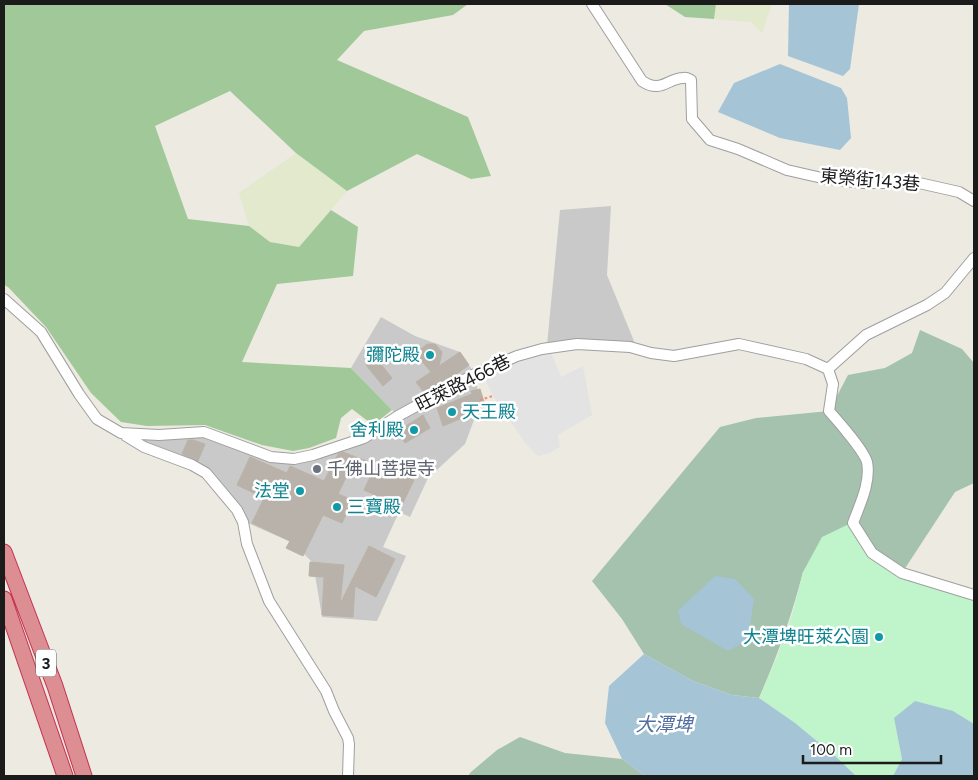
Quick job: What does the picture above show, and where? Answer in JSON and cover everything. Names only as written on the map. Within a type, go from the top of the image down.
[{"type":"highway","name":"3","points":[[4,552],[55,686],[84,776]]},
{"type":"highway","name":"3","points":[[4,599],[65,776]]},
{"type":"lane","name":"東榮街143巷","points":[[592,4],[642,81],[654,86],[666,84],[682,77],[691,80],[692,119],[710,140],[738,149],[787,170],[822,178],[862,183],[919,183],[959,192],[974,202]]},
{"type":"lane","points":[[974,258],[945,293],[927,305],[866,335],[828,369],[833,384],[829,411],[848,432],[867,461],[867,484],[853,523],[872,553],[902,573],[974,595]]},
{"type":"lane","name":"旺萊路466巷","points":[[4,299],[41,332],[78,394],[97,419],[121,433],[160,435],[204,432],[272,457],[294,459],[313,455],[364,438],[398,416],[474,374],[517,356],[542,349],[577,344],[630,347],[651,353],[674,356],[739,344],[806,359],[828,369]]},
{"type":"lane","points":[[121,433],[144,446],[192,464],[206,473],[237,510],[243,522],[246,544],[270,601],[326,691],[348,738],[348,776]]},
{"type":"path","points":[[480,400],[493,396]]},
{"type":"shaded area","points":[[611,206],[607,275],[636,346],[547,345],[560,210]]},
{"type":"shaded area","name":"千佛山菩提寺","points":[[381,317],[415,336],[460,352],[475,374],[480,404],[465,444],[428,478],[410,517],[399,512],[383,547],[406,556],[377,621],[322,617],[313,563],[293,543],[248,523],[221,482],[180,461],[135,448],[135,435],[204,432],[294,459],[364,438],[398,416],[351,368]]},
{"type":"shaded area","points":[[549,348],[561,377],[583,366],[592,415],[558,435],[560,447],[538,456],[526,444],[493,396],[481,371]]},
{"type":"green space","points":[[4,4],[468,4],[453,15],[364,31],[337,60],[468,117],[491,176],[471,179],[417,154],[347,191],[296,153],[230,91],[155,126],[188,219],[249,226],[270,242],[299,247],[331,210],[358,227],[353,276],[277,284],[242,362],[351,368],[392,410],[373,425],[352,409],[341,418],[336,438],[309,448],[293,451],[262,445],[205,425],[147,426],[121,422],[91,393],[46,327],[4,285]]},
{"type":"green space","points":[[665,4],[716,4],[714,19],[685,17]]},
{"type":"green space","points":[[716,4],[772,4],[762,33],[751,22],[714,19]]},
{"type":"green space","points":[[296,153],[347,191],[299,247],[270,242],[249,226],[239,193]]},
{"type":"green space","points":[[920,330],[962,349],[974,363],[974,483],[955,492],[902,573],[872,553],[803,572],[784,636],[759,698],[732,695],[693,681],[644,654],[622,619],[592,581],[720,427],[756,418],[829,411],[848,375],[885,368],[912,353]]},
{"type":"green space","name":"大潭埤旺萊公園","points":[[849,524],[869,557],[901,578],[974,600],[974,724],[953,711],[894,718],[902,759],[893,776],[856,776],[809,735],[759,698],[792,615],[803,572],[822,537]]},
{"type":"green space","points":[[520,737],[565,753],[622,759],[645,776],[468,776],[497,750]]},
{"type":"water","points":[[789,4],[859,4],[850,69],[843,76],[788,56]]},
{"type":"water","points":[[780,64],[841,88],[847,98],[851,138],[840,150],[780,138],[718,112],[734,83]]},
{"type":"water","points":[[715,576],[735,579],[754,599],[748,640],[728,651],[681,624],[678,611]]},
{"type":"water","name":"大潭埤","points":[[644,654],[693,681],[732,695],[759,698],[795,723],[856,776],[645,776],[622,759],[605,723],[609,686]]},
{"type":"water","points":[[915,701],[953,711],[974,724],[974,776],[893,776],[902,759],[894,718]]},
{"type":"building","points":[[427,344],[435,344],[442,352],[439,366],[460,352],[469,365],[425,394],[416,382],[431,372],[419,358],[420,350]]},
{"type":"building","points":[[375,357],[392,378],[383,386],[366,365]]},
{"type":"building","points":[[480,389],[486,408],[467,414],[467,416],[443,426],[437,408],[472,394],[471,391]]},
{"type":"building","name":"舍利殿","points":[[423,415],[430,428],[405,443],[398,431]]},
{"type":"building","points":[[188,440],[205,444],[198,461],[182,454]]},
{"type":"building","points":[[343,452],[376,465],[377,462],[414,480],[401,507],[364,490],[370,477],[350,469],[338,494],[353,500],[342,523],[323,515],[303,556],[286,548],[290,541],[252,523],[264,498],[237,485],[250,457],[287,473],[290,466],[324,481],[338,454]]},
{"type":"building","points":[[369,546],[395,559],[376,597],[355,586],[353,617],[322,615],[324,577],[309,576],[310,562],[344,565],[340,604]]},
{"type":"place","name":"彌陀殿","points":[[430,355]]},
{"type":"place","name":"天王殿","points":[[452,412]]},
{"type":"place","name":"舍利殿","points":[[414,430]]},
{"type":"place","name":"千佛山菩提寺","points":[[317,469]]},
{"type":"place","name":"法堂","points":[[300,491]]},
{"type":"place","name":"三寶殿","points":[[337,507]]},
{"type":"place","name":"大潭埤旺萊公園","points":[[879,637]]}]
